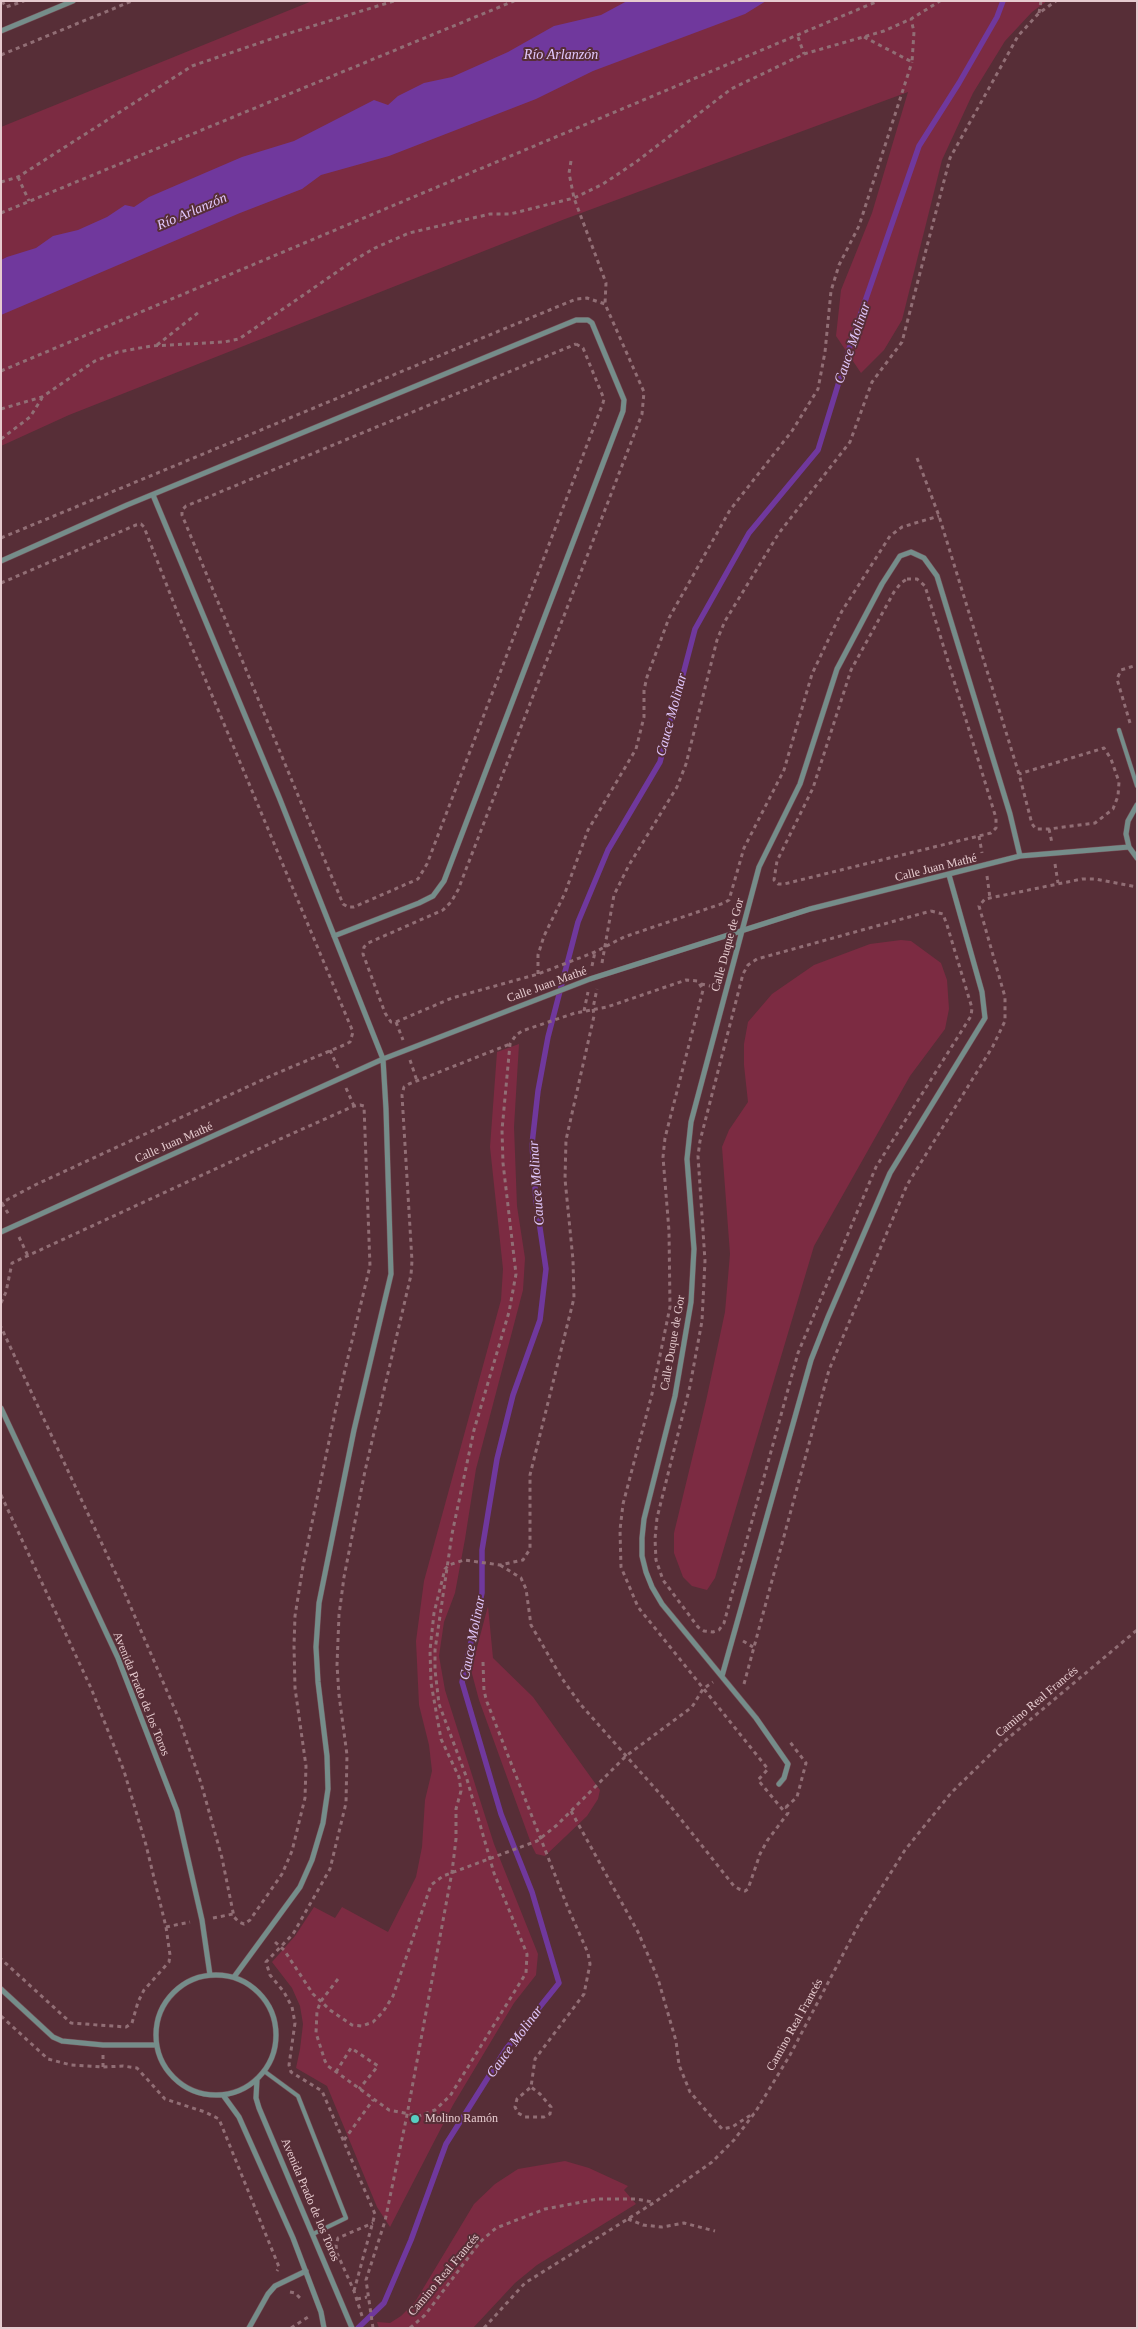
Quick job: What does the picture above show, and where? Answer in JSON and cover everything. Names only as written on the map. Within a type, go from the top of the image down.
[{"type":"street","points":[[1,31],[73,1]]},
{"type":"street","points":[[1,561],[153,495],[576,320],[588,320],[592,323],[624,400],[623,411],[444,882],[433,896],[419,903],[334,936]]},
{"type":"street","points":[[153,495],[383,1059],[391,1274],[354,1430],[319,1603],[316,1647],[318,1682],[327,1756],[328,1789],[322,1823],[312,1860],[300,1887],[234,1977]]},
{"type":"street","name":"Calle Duque de Gor","points":[[779,1784],[784,1778],[788,1764],[756,1718],[662,1604],[652,1587],[642,1556],[642,1538],[644,1519],[675,1396],[691,1302],[694,1249],[687,1159],[691,1122],[759,868],[800,784],[837,669],[892,567],[900,556],[911,552],[924,558],[937,576],[1010,814],[1020,856]]},
{"type":"street","points":[[1137,805],[1128,821],[1126,834],[1129,846],[1137,858]]},
{"type":"street","name":"Calle Juan Mathé","points":[[1,1232],[383,1059],[599,976],[810,909],[1020,856],[1129,846]]},
{"type":"street","points":[[722,1676],[811,1360],[828,1317],[890,1173],[985,1018],[982,992],[949,875]]},
{"type":"street","name":"Avenida Prado de los Toros","points":[[1,1408],[118,1658],[177,1811],[202,1920],[210,1974]]},
{"type":"street","points":[[210,1974],[234,1977],[251,1986],[265,1999],[273,2016],[276,2035],[273,2054],[264,2071],[257,2079],[241,2090],[223,2095],[204,2094],[188,2088],[173,2077],[162,2063],[156,2046],[156,2026],[162,2007],[174,1991],[191,1980],[210,1974]]},
{"type":"street","points":[[1,1989],[53,2037],[62,2042],[156,2046]]},
{"type":"street","name":"Avenida Prado de los Toros","points":[[257,2079],[256,2098],[345,2307],[352,2328]]},
{"type":"street","points":[[223,2095],[240,2117],[306,2271],[324,2328]]},
{"type":"street","points":[[249,2328],[268,2294],[275,2286],[306,2271]]},
{"type":"lane","points":[[1119,730],[1137,786]]},
{"type":"lane","points":[[264,2071],[298,2096],[346,2218],[313,2234]]},
{"type":"path","points":[[2,1],[6,7],[24,1]]},
{"type":"path","points":[[1,55],[132,1]]},
{"type":"path","points":[[1,182],[18,177],[198,64],[277,37],[394,1]]},
{"type":"path","points":[[1,212],[514,1]]},
{"type":"path","points":[[1,371],[798,37],[878,1]]},
{"type":"path","points":[[1,409],[42,397],[95,361],[118,352],[156,346],[224,342],[239,339],[332,275],[391,241],[450,222],[490,214],[510,214],[574,198],[603,184],[636,162],[731,89],[804,54],[884,31],[940,1]]},
{"type":"path","points":[[1039,13],[1041,1]]},
{"type":"path","points":[[447,1567],[464,1560],[500,1565],[523,1560],[530,1549],[530,1475],[574,1298],[573,1260],[565,1179],[566,1140],[594,1016],[593,1008],[614,895],[629,866],[677,787],[686,764],[717,640],[726,621],[779,533],[850,442],[872,382],[902,342],[950,158],[1018,36],[1039,13],[1056,1]]},
{"type":"path","points":[[538,974],[538,955],[544,936],[565,893],[588,830],[636,749],[643,724],[644,690],[647,677],[669,618],[726,516],[797,424],[818,389],[826,352],[829,305],[839,265],[859,226],[912,62],[914,32],[911,18]]},
{"type":"path","points":[[798,37],[804,54]]},
{"type":"path","points":[[864,37],[912,62]]},
{"type":"path","points":[[571,161],[569,173],[574,198],[606,283],[605,304],[644,392],[642,414],[458,890],[451,902],[443,910],[368,943],[364,947],[363,954],[385,1012],[391,1022],[452,998],[538,974],[585,956],[624,937],[729,900],[744,848],[784,770],[812,674],[842,611],[890,536],[902,527],[939,516]]},
{"type":"path","points":[[18,177],[29,201]]},
{"type":"path","points":[[1,538],[576,300],[586,298],[605,304]]},
{"type":"path","points":[[156,346],[199,312]]},
{"type":"path","points":[[576,344],[583,348],[604,399],[603,403],[427,864],[418,879],[354,906],[348,907],[343,904],[211,582],[182,515],[182,510],[186,506],[576,344]]},
{"type":"path","points":[[1,439],[30,417],[42,397]]},
{"type":"path","points":[[917,458],[939,516],[1019,774],[1032,824],[1036,829],[1050,829],[1095,823],[1113,809],[1118,796],[1119,782],[1111,759],[1104,748],[1019,774]]},
{"type":"path","points":[[1,583],[136,525],[144,527],[353,1032],[350,1042],[344,1045],[275,1074],[35,1185],[1,1203]]},
{"type":"path","points":[[907,579],[917,579],[925,586],[996,818],[996,828],[991,833],[784,884],[778,884],[774,880],[777,861],[813,788],[851,670],[901,582],[907,579]]},
{"type":"path","points":[[1131,726],[1117,679],[1121,670],[1137,665]]},
{"type":"path","points":[[749,1690],[743,1683],[829,1370],[907,1185],[993,1046],[1005,1021],[1005,997],[980,916],[979,906],[985,899],[1082,879],[1095,879],[1137,887]]},
{"type":"path","points":[[931,911],[943,914],[972,1008],[971,1016],[876,1168],[798,1353],[724,1622],[719,1630],[713,1632],[704,1631],[698,1627],[663,1580],[656,1560],[655,1539],[657,1518],[690,1386],[702,1321],[705,1261],[698,1156],[719,1066],[743,974],[748,965],[757,959],[931,911]]},
{"type":"path","points":[[338,1979],[320,2001],[316,2018],[318,2042],[325,2061],[336,2072],[373,2100],[389,2110],[407,2115],[425,2114],[435,2110],[447,2100],[526,1972],[527,1954],[494,1873],[466,1776],[439,1704],[435,1650],[452,1534],[474,1430],[510,1312],[516,1274],[503,1164],[502,1130],[510,1044],[516,1035],[522,1031],[571,1014]]},
{"type":"path","points":[[354,2291],[374,2223],[373,2210],[322,2091],[294,2074],[289,2065],[296,2023],[292,2008],[284,1992],[266,1967],[266,1962],[297,1928],[330,1869],[346,1803],[347,1755],[338,1695],[339,1614],[365,1471],[411,1276],[412,1261],[402,1095],[404,1087],[510,1044]]},
{"type":"path","points":[[1,1303],[6,1292],[12,1263],[354,1106],[360,1104],[364,1106],[370,1266],[337,1403],[303,1566],[296,1616],[294,1646],[295,1688],[306,1766],[305,1798],[292,1851],[282,1874],[250,1920],[244,1924],[234,1917],[222,1858],[201,1783],[179,1719],[120,1581],[2,1329]]},
{"type":"path","points":[[1,1495],[91,1688],[124,1772],[146,1845],[166,1927],[170,1955],[169,1962],[144,1990],[138,2002],[132,2024],[126,2027],[72,2023],[1,1959]]},
{"type":"path","points":[[500,1565],[521,1578],[526,1589],[531,1625],[561,1677],[580,1705],[668,1803],[734,1886],[745,1891],[748,1888],[760,1854],[767,1841],[788,1813],[786,1807],[797,1798],[806,1762],[789,1741]]},
{"type":"path","points":[[373,2328],[367,2297],[366,2280],[368,2268],[385,2221],[407,2115],[452,1872],[460,1784],[459,1777],[445,1751],[437,1721],[431,1683],[430,1658],[434,1612],[447,1567]]},
{"type":"path","name":"Camino Real Francés","points":[[410,2328],[425,2314],[480,2242],[496,2228],[545,2208],[598,2199],[636,2199],[655,2202],[712,2162],[734,2140],[756,2111],[790,2055],[877,1893],[905,1850],[929,1819],[951,1793],[1000,1745],[1137,1630]]},
{"type":"path","points":[[483,1662],[484,1691],[487,1702],[540,1838],[588,1953],[590,1964],[584,1994],[535,2059],[531,2087],[517,2099],[515,2106],[518,2113],[525,2118],[544,2117],[550,2114],[551,2107],[531,2087]]},
{"type":"path","points":[[250,1920],[280,1946],[313,1994],[320,2001],[352,2025],[368,2024],[379,2017],[393,1996],[427,1892],[436,1880],[540,1838],[626,1756],[692,1707],[703,1689],[722,1676]]},
{"type":"path","points":[[570,1811],[638,1932],[658,1979],[676,2041],[679,2065],[694,2097],[722,2129],[732,2127],[756,2111]]},
{"type":"path","points":[[1,2016],[48,2059],[71,2064],[137,2068],[165,2099],[204,2112],[219,2120],[279,2266],[278,2271],[270,2276]]},
{"type":"path","points":[[336,2072],[351,2048],[378,2066],[359,2089]]},
{"type":"path","points":[[284,2086],[294,2074]]},
{"type":"path","points":[[344,2140],[373,2100]]},
{"type":"path","points":[[484,2328],[525,2283],[655,2202]]},
{"type":"path","points":[[627,2218],[643,2225],[662,2227],[684,2224],[715,2231]]},
{"type":"path","points":[[367,2297],[357,2300],[337,2253],[336,2244],[338,2238],[374,2223]]},
{"type":"path","points":[[287,2292],[295,2293],[301,2298],[303,2304]]},
{"type":"path","points":[[291,2328],[308,2317],[306,2310]]},
{"type":"shaded area","points":[[312,1],[1047,1],[1032,12],[1005,41],[973,93],[942,160],[902,320],[884,350],[861,373],[836,336],[841,290],[872,213],[908,92],[565,219],[69,415],[1,446],[1,127]]},
{"type":"shaded area","points":[[901,940],[911,941],[941,963],[947,980],[949,1009],[945,1029],[910,1076],[814,1246],[715,1578],[707,1590],[692,1586],[683,1577],[674,1553],[674,1533],[725,1312],[730,1254],[722,1147],[729,1130],[748,1102],[744,1044],[748,1022],[772,994],[814,965],[870,944]]},
{"type":"shaded area","points":[[519,1044],[514,1127],[517,1206],[525,1258],[523,1290],[476,1469],[455,1593],[444,1622],[439,1656],[445,1690],[494,1844],[538,1954],[536,1975],[514,2003],[453,2105],[390,2227],[377,2207],[327,2086],[296,2068],[303,2024],[300,2006],[292,1988],[272,1962],[295,1936],[314,1907],[335,1918],[342,1907],[388,1932],[416,1877],[422,1847],[425,1800],[432,1771],[429,1745],[419,1705],[416,1641],[424,1581],[501,1300],[503,1269],[490,1147],[497,1052]]},
{"type":"shaded area","points":[[488,1606],[493,1658],[533,1697],[600,1790],[598,1799],[587,1816],[545,1856],[536,1854],[532,1846],[479,1700],[471,1670]]},
{"type":"shaded area","points":[[565,2161],[589,2168],[628,2186],[624,2190],[636,2204],[537,2265],[515,2283],[473,2328],[379,2328],[377,2322],[390,2323],[401,2316],[415,2302],[474,2204],[495,2184],[518,2169]]},
{"type":"water","name":"Río Arlanzón","points":[[627,1],[766,1],[745,14],[593,71],[536,99],[389,156],[321,175],[302,189],[240,213],[1,315],[1,260],[36,248],[53,236],[78,230],[107,217],[125,205],[134,207],[149,197],[242,157],[294,141],[374,100],[388,105],[398,96],[424,83],[452,77],[508,52],[554,26],[601,15]]},
{"type":"waterway","name":"Cauce Molinar","points":[[358,2328],[384,2303],[411,2240],[446,2144],[506,2049],[559,1983],[532,1892],[501,1814],[462,1682],[482,1593],[482,1550],[497,1459],[513,1395],[540,1320],[546,1269],[536,1201],[532,1144],[538,1091],[548,1037],[578,922],[608,850],[660,762],[695,629],[749,533],[818,450],[853,336],[919,146],[959,83],[997,17],[1003,1]]},
{"type":"place","name":"Molino Ramón","points":[[415,2119]]}]
